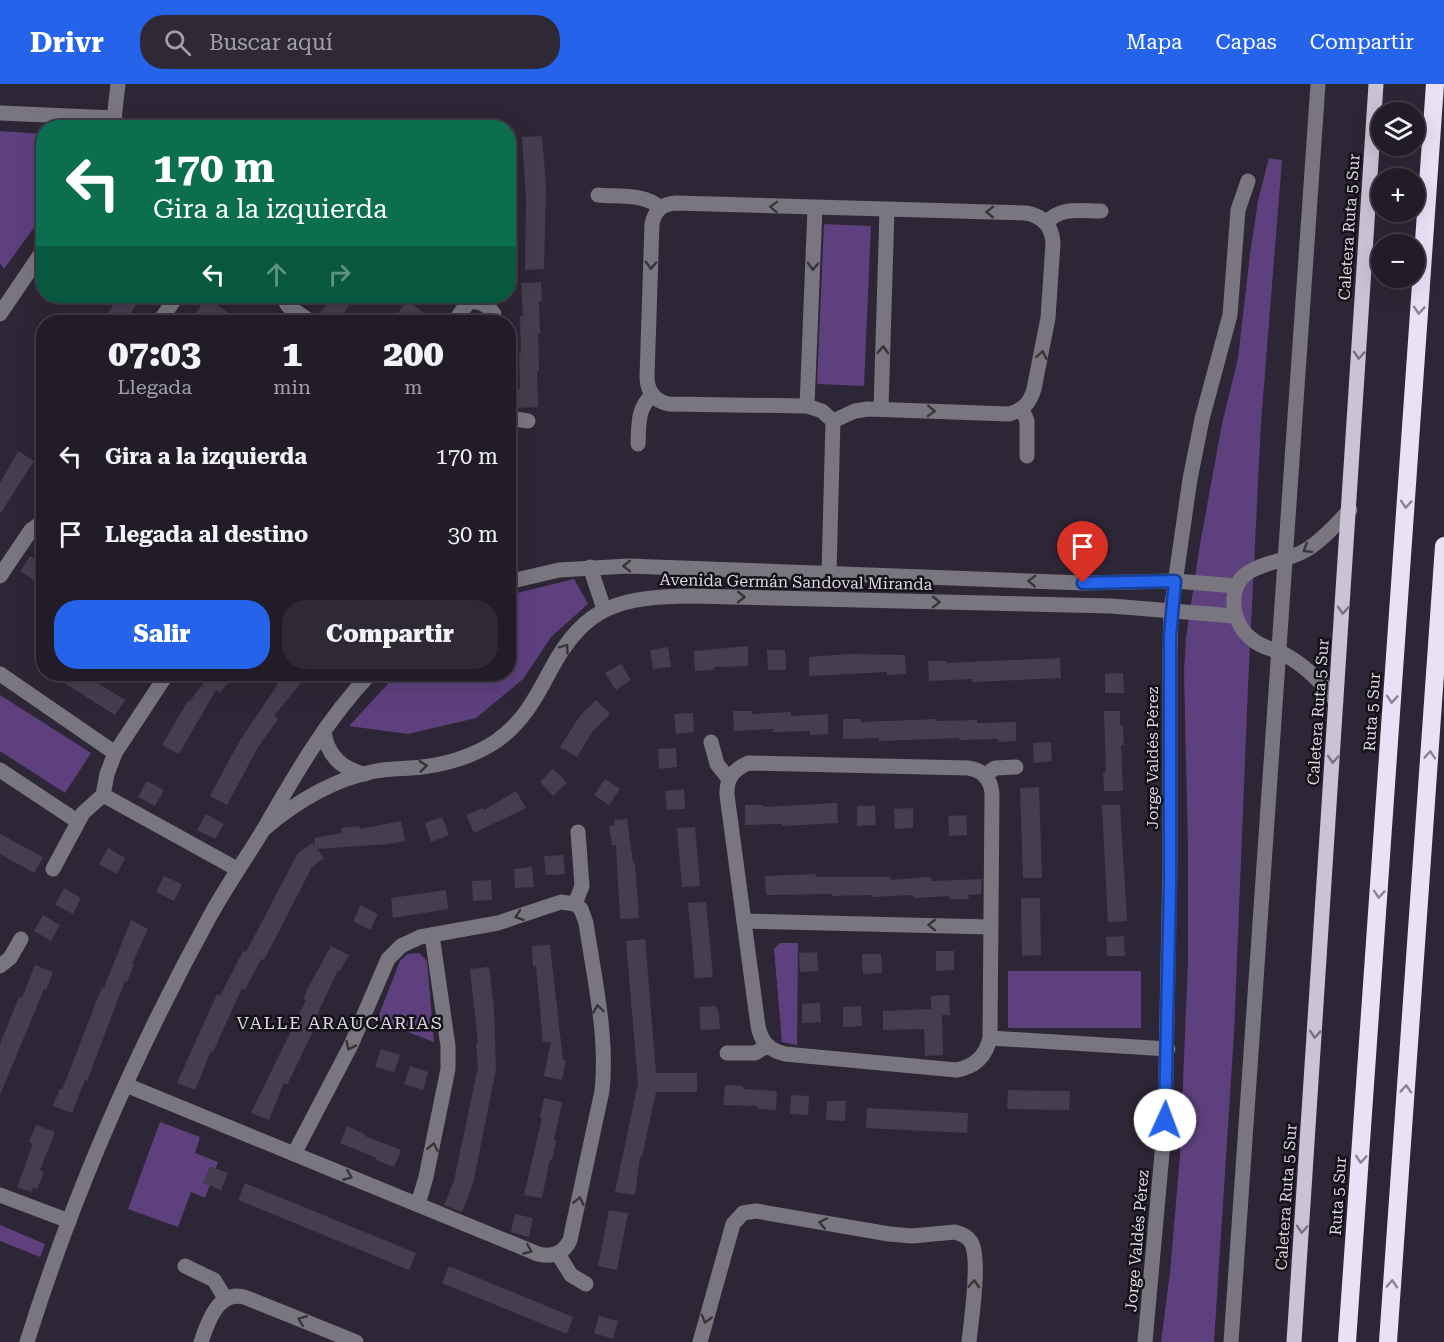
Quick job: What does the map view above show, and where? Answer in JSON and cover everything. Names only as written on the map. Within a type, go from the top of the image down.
[{"type":"highway","name":"Ruta 5 Sur","points":[[1347,1342],[1435,84]]},
{"type":"highway","points":[[1388,1342],[1444,546]]},
{"type":"main road","name":"Caletera Ruta 5 Sur","points":[[1294,1342],[1376,84]]},
{"type":"street","points":[[114,120],[118,84]]},
{"type":"street","points":[[1231,1342],[1318,84]]},
{"type":"street","points":[[0,113],[80,120]]},
{"type":"street","name":"Jorge Valdés Pérez","points":[[1145,1342],[1162,1166],[1168,1049],[1171,611],[1190,479],[1202,419],[1230,315],[1238,210],[1248,181]]},
{"type":"street","points":[[598,195],[644,199],[660,208]]},
{"type":"street","points":[[829,573],[833,421],[822,411],[807,406],[663,403],[652,396],[649,390],[647,377],[652,224],[656,213],[664,205],[676,204],[1026,213],[1034,214],[1046,222],[1053,243],[1048,318],[1032,397],[1022,409],[1009,414],[881,409],[855,411],[833,421]]},
{"type":"street","points":[[807,406],[815,208]]},
{"type":"street","points":[[881,409],[887,210]]},
{"type":"street","points":[[1046,222],[1055,214],[1067,210],[1101,211]]},
{"type":"street","points":[[3,302],[36,259]]},
{"type":"street","points":[[286,303],[301,315]]},
{"type":"street","points":[[638,444],[640,412],[652,396]]},
{"type":"street","points":[[1022,409],[1027,421],[1027,456]]},
{"type":"street","points":[[516,419],[528,421]]},
{"type":"street","points":[[1336,701],[1307,669],[1253,640],[1245,633],[1235,616],[1234,600],[1237,586],[1242,578],[1256,567],[1303,552],[1320,540],[1350,510]]},
{"type":"street","points":[[0,576],[36,527]]},
{"type":"street","name":"Avenida Germán Sandoval Miranda","points":[[516,580],[559,570],[628,566],[1083,583],[1175,581],[1237,586]]},
{"type":"street","points":[[590,567],[604,609]]},
{"type":"street","points":[[964,578],[964,603]]},
{"type":"street","name":"Avenida Germán Sandoval Miranda","points":[[264,829],[294,805],[330,785],[365,774],[452,761],[495,742],[508,732],[524,714],[562,651],[588,621],[604,609],[629,600],[668,597],[1111,606],[1235,616]]},
{"type":"street","points":[[0,674],[115,753]]},
{"type":"street","points":[[53,870],[77,821],[89,806],[103,795],[107,774],[115,753],[162,681]]},
{"type":"street","name":"Avenida Germán Sandoval Miranda","points":[[27,1342],[69,1221],[126,1085],[185,962],[293,776],[324,731],[364,681]]},
{"type":"street","points":[[324,731],[325,740],[333,757],[347,769],[365,774]]},
{"type":"street","points":[[711,742],[717,764],[729,779]]},
{"type":"street","points":[[756,763],[968,768],[985,775],[989,780],[992,794],[990,1038],[988,1046],[978,1061],[964,1069],[956,1070],[785,1054],[767,1046],[759,1033],[727,795],[729,779],[740,767],[756,763]]},
{"type":"street","points":[[985,775],[995,768],[1016,767]]},
{"type":"street","points":[[0,770],[77,821]]},
{"type":"street","points":[[103,795],[237,869]]},
{"type":"street","points":[[575,904],[582,886],[578,832]]},
{"type":"street","points":[[126,1085],[294,1154],[418,1204],[538,1254],[551,1256],[558,1254],[570,1240],[602,1091],[604,1070],[603,1044],[586,924],[581,909],[575,904],[561,902],[498,923],[410,940],[401,946],[388,959],[351,1045],[294,1154]]},
{"type":"street","points":[[744,921],[990,927]]},
{"type":"street","points":[[418,1204],[426,1177],[448,1069],[448,1046],[432,935]]},
{"type":"street","points":[[0,966],[10,958],[21,939]]},
{"type":"street","points":[[990,1038],[1168,1049]]},
{"type":"street","points":[[727,1053],[755,1053],[767,1046]]},
{"type":"street","points":[[0,1195],[69,1221]]},
{"type":"street","points":[[700,1342],[733,1224],[743,1213],[756,1211],[889,1234],[912,1236],[955,1232],[962,1234],[971,1241],[974,1253],[969,1342]]},
{"type":"street","points":[[558,1254],[571,1275],[586,1284]]},
{"type":"street","points":[[185,1266],[214,1280],[225,1298]]},
{"type":"street","points":[[201,1342],[214,1312],[225,1298],[233,1295],[240,1295],[356,1342]]},
{"type":"shaded area","points":[[0,131],[36,133],[36,225],[4,269],[0,263]]},
{"type":"shaded area","points":[[1269,158],[1282,160],[1261,423],[1234,1034],[1214,1342],[1161,1342],[1170,1273],[1180,1155],[1188,962],[1184,671],[1186,638],[1222,424],[1238,358],[1258,201]]},
{"type":"shaded area","points":[[824,224],[871,226],[864,386],[817,384]]},
{"type":"shaded area","points":[[574,579],[588,604],[551,637],[523,679],[476,718],[408,734],[349,726],[391,681],[516,681],[516,593]]},
{"type":"shaded area","points":[[0,695],[91,753],[65,793],[0,751]]},
{"type":"shaded area","points":[[780,943],[798,943],[797,1045],[782,1042],[774,949]]},
{"type":"shaded area","points":[[419,953],[427,961],[434,1042],[377,1020],[400,961],[408,954]]},
{"type":"shaded area","points":[[1008,971],[1141,971],[1141,1028],[1008,1028]]},
{"type":"shaded area","points":[[160,1122],[200,1137],[195,1153],[218,1162],[205,1198],[191,1192],[178,1227],[128,1209]]},
{"type":"shaded area","points":[[0,1225],[45,1244],[40,1257],[0,1241]]},
{"type":"building","points":[[542,136],[546,187],[544,269],[525,270],[526,199],[522,137]]},
{"type":"building","points":[[541,282],[542,301],[539,301],[540,334],[538,334],[539,371],[537,371],[538,407],[518,408],[517,389],[520,389],[519,354],[521,353],[520,316],[523,316],[521,283]]},
{"type":"building","points":[[114,303],[137,303],[130,315],[107,315]]},
{"type":"building","points":[[203,303],[214,303],[232,315],[199,315],[196,313]]},
{"type":"building","points":[[328,303],[351,303],[342,315],[320,313]]},
{"type":"building","points":[[405,303],[411,303],[423,312],[421,315],[397,315]]},
{"type":"building","points":[[18,451],[34,461],[0,514],[0,483]]},
{"type":"building","points":[[30,556],[36,559],[36,581],[20,571]]},
{"type":"building","points":[[748,646],[748,666],[714,667],[714,670],[695,671],[694,651]]},
{"type":"building","points":[[668,647],[671,667],[653,669],[650,650]]},
{"type":"building","points":[[767,650],[785,650],[786,670],[768,670]]},
{"type":"building","points":[[849,654],[905,655],[906,674],[887,675],[887,672],[809,676],[809,657]]},
{"type":"building","points":[[1060,658],[1061,678],[972,682],[972,679],[929,681],[928,661],[946,661],[946,663]]},
{"type":"building","points":[[621,664],[631,680],[616,690],[605,673]]},
{"type":"building","points":[[1123,673],[1124,693],[1105,693],[1105,674]]},
{"type":"building","points":[[61,681],[94,681],[125,700],[115,715]]},
{"type":"building","points":[[205,681],[229,681],[220,693],[216,690],[179,754],[162,745]]},
{"type":"building","points":[[274,681],[302,681],[274,716],[278,719],[258,747],[227,805],[210,796],[239,742],[278,684]]},
{"type":"building","points":[[596,700],[610,714],[593,731],[577,757],[560,747],[579,717]]},
{"type":"building","points":[[733,711],[752,711],[752,714],[791,712],[791,716],[828,714],[828,734],[810,735],[810,731],[773,732],[773,729],[734,731]]},
{"type":"building","points":[[1104,711],[1120,711],[1124,745],[1121,745],[1123,791],[1104,791],[1103,772],[1106,772]]},
{"type":"building","points":[[693,713],[694,732],[676,734],[674,714]]},
{"type":"building","points":[[843,719],[861,719],[861,722],[937,719],[937,721],[977,720],[977,723],[1016,722],[1016,741],[959,740],[959,738],[879,741],[879,738],[843,739]]},
{"type":"building","points":[[1051,742],[1052,761],[1034,763],[1033,743]]},
{"type":"building","points":[[676,748],[677,767],[659,769],[658,749]]},
{"type":"building","points":[[553,769],[567,783],[553,796],[540,782]]},
{"type":"building","points":[[605,779],[620,789],[609,805],[594,795]]},
{"type":"building","points":[[147,781],[164,790],[155,806],[138,797]]},
{"type":"building","points":[[1039,787],[1042,878],[1023,878],[1020,788]]},
{"type":"building","points":[[684,789],[685,809],[667,810],[665,791]]},
{"type":"building","points":[[516,791],[526,808],[474,833],[466,815],[483,808],[484,810]]},
{"type":"building","points":[[837,803],[838,823],[745,825],[745,805],[763,805],[763,807]]},
{"type":"building","points":[[1102,805],[1120,805],[1127,921],[1108,922]]},
{"type":"building","points":[[857,806],[875,806],[876,825],[857,826]]},
{"type":"building","points":[[913,808],[913,828],[895,829],[894,809]]},
{"type":"building","points":[[206,814],[224,824],[215,839],[197,830]]},
{"type":"building","points":[[966,815],[967,835],[949,836],[948,816]]},
{"type":"building","points":[[442,817],[449,835],[431,842],[425,823]]},
{"type":"building","points":[[627,819],[633,863],[635,863],[639,918],[620,919],[616,845],[612,845],[609,826],[615,825],[614,820]]},
{"type":"building","points":[[401,821],[405,841],[317,849],[324,858],[312,867],[264,960],[261,959],[245,990],[242,988],[195,1090],[177,1083],[217,994],[220,996],[243,951],[246,952],[298,853],[312,843],[315,847],[314,838],[342,833],[341,828],[360,826],[360,829]]},
{"type":"building","points":[[695,827],[700,886],[682,887],[677,828]]},
{"type":"building","points":[[0,834],[43,857],[34,873],[0,854]]},
{"type":"building","points":[[108,848],[125,858],[117,874],[99,864]]},
{"type":"building","points":[[563,855],[565,874],[546,875],[544,856]]},
{"type":"building","points":[[532,867],[534,887],[515,888],[514,869]]},
{"type":"building","points":[[816,874],[817,877],[890,877],[890,880],[931,877],[932,881],[982,879],[981,894],[968,895],[969,899],[950,899],[950,896],[914,898],[913,895],[872,897],[872,895],[832,896],[832,894],[766,895],[765,876]]},
{"type":"building","points":[[164,876],[182,884],[174,901],[156,892]]},
{"type":"building","points":[[491,880],[492,900],[473,901],[472,881]]},
{"type":"building","points":[[64,888],[81,898],[73,914],[55,905]]},
{"type":"building","points":[[446,890],[448,909],[393,918],[391,898]]},
{"type":"building","points":[[1021,898],[1040,898],[1041,955],[1022,956]]},
{"type":"building","points":[[706,902],[713,977],[695,978],[688,903]]},
{"type":"building","points":[[361,905],[378,914],[370,930],[353,921]]},
{"type":"building","points":[[43,915],[60,925],[51,941],[34,931]]},
{"type":"building","points":[[131,920],[148,929],[72,1113],[53,1106],[60,1089],[62,1090]]},
{"type":"building","points":[[1124,936],[1125,956],[1107,956],[1106,937]]},
{"type":"building","points":[[645,939],[656,1073],[697,1073],[697,1092],[656,1092],[642,1157],[640,1157],[635,1195],[615,1192],[638,1083],[626,941]]},
{"type":"building","points":[[550,945],[563,1060],[566,1061],[562,1080],[544,1076],[551,1042],[543,1042],[536,966],[533,966],[532,946]]},
{"type":"building","points":[[331,946],[349,955],[340,971],[338,970],[311,1028],[314,1029],[306,1046],[287,1085],[284,1083],[269,1120],[251,1113],[306,1000],[303,999],[311,982]]},
{"type":"building","points":[[936,951],[954,951],[954,970],[936,971]]},
{"type":"building","points":[[817,952],[818,971],[800,972],[799,953]]},
{"type":"building","points":[[862,954],[881,954],[882,973],[863,974]]},
{"type":"building","points":[[35,965],[53,972],[0,1095],[0,1044]]},
{"type":"building","points":[[489,967],[494,1008],[496,1069],[473,1184],[462,1212],[444,1205],[454,1181],[478,1067],[476,1043],[478,1043],[470,969]]},
{"type":"building","points":[[949,995],[950,1015],[942,1015],[943,1055],[925,1056],[924,1029],[883,1030],[883,1011],[931,1009],[931,996]]},
{"type":"building","points":[[820,1003],[821,1022],[802,1023],[802,1004]]},
{"type":"building","points":[[716,1006],[720,1029],[701,1030],[699,1007]]},
{"type":"building","points":[[861,1006],[862,1026],[843,1027],[843,1007]]},
{"type":"building","points":[[381,1049],[400,1055],[394,1072],[375,1067]]},
{"type":"building","points":[[410,1066],[428,1072],[423,1090],[404,1084]]},
{"type":"building","points":[[725,1085],[743,1086],[743,1089],[777,1091],[776,1110],[758,1109],[758,1106],[723,1105]]},
{"type":"building","points":[[1008,1090],[1070,1091],[1069,1110],[1007,1109]]},
{"type":"building","points":[[791,1095],[809,1096],[808,1115],[790,1114]]},
{"type":"building","points":[[544,1098],[562,1102],[552,1160],[550,1159],[542,1198],[524,1195],[542,1118],[540,1117]]},
{"type":"building","points":[[827,1101],[846,1101],[845,1121],[826,1120]]},
{"type":"building","points":[[867,1108],[968,1113],[967,1133],[866,1128]]},
{"type":"building","points":[[36,1125],[55,1132],[40,1170],[44,1172],[37,1189],[33,1187],[31,1192],[17,1187],[33,1144],[29,1142]]},
{"type":"building","points":[[347,1126],[365,1136],[401,1150],[394,1167],[340,1143]]},
{"type":"building","points":[[210,1166],[228,1173],[221,1190],[203,1183]]},
{"type":"building","points":[[245,1183],[416,1253],[409,1270],[238,1200]]},
{"type":"building","points":[[609,1210],[628,1213],[617,1270],[598,1266]]},
{"type":"building","points":[[515,1214],[533,1218],[529,1237],[511,1232]]},
{"type":"building","points":[[449,1266],[573,1317],[567,1334],[442,1283]]},
{"type":"building","points":[[599,1316],[618,1321],[613,1339],[594,1333]]},
{"type":"district","name":"VALLE ARAUCARIAS","points":[[340,1022]]},
{"type":"route","points":[[1083,583],[1175,581],[1170,636],[1170,883],[1165,1120]]}]
